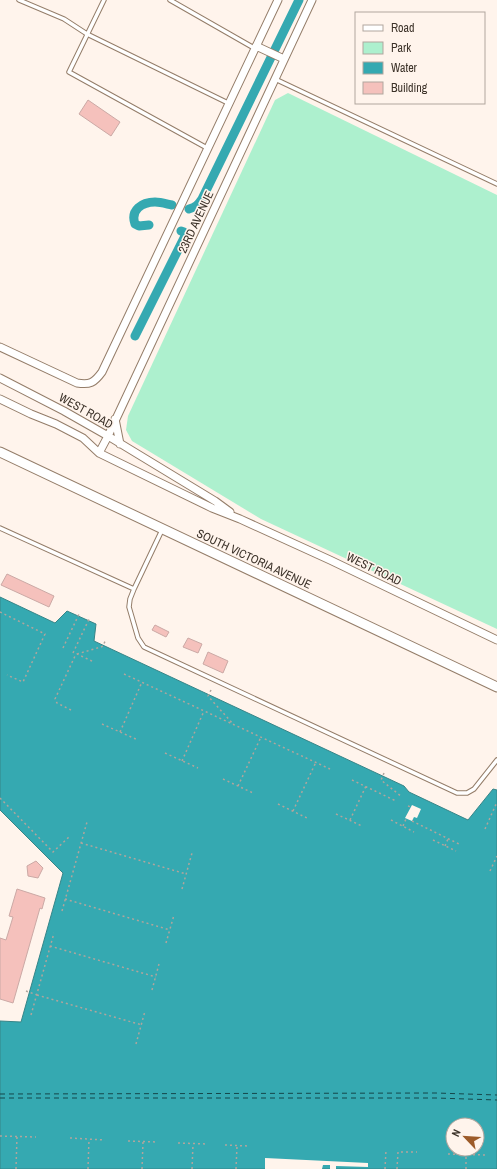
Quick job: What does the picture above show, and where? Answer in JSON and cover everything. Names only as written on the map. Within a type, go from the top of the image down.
[{"type":"street","points":[[207,148],[278,0]]},
{"type":"street","name":"23RD AVENUE","points":[[99,453],[275,79],[281,57],[312,0]]},
{"type":"street","points":[[255,47],[281,57]]},
{"type":"street","name":"WEST ROAD","points":[[0,347],[77,383],[95,382],[102,372],[207,148]]},
{"type":"street","name":"WEST ROAD","points":[[0,378],[64,411],[108,436],[215,501],[240,519]]},
{"type":"street","name":"WEST ROAD","points":[[0,399],[60,426],[83,438],[99,453],[212,508],[240,519],[344,567],[497,640]]},
{"type":"street","points":[[115,419],[120,444]]},
{"type":"street","name":"SOUTH VICTORIA AVENUE","points":[[0,452],[497,687]]},
{"type":"lane","points":[[19,0],[64,19],[87,34],[228,103]]},
{"type":"lane","points":[[104,0],[69,72],[207,148]]},
{"type":"lane","points":[[170,0],[255,47]]},
{"type":"lane","points":[[275,79],[497,184]]},
{"type":"lane","points":[[0,528],[134,589]]},
{"type":"lane","points":[[163,529],[130,599],[129,607],[138,638],[141,644],[146,648],[456,793],[467,793],[474,789],[497,760]]},
{"type":"path","points":[[0,612],[45,634],[22,682],[7,675]]},
{"type":"path","points":[[63,648],[80,612]]},
{"type":"path","points":[[73,653],[90,617]]},
{"type":"path","points":[[71,710],[57,703],[55,699],[75,656],[103,646],[106,639]]},
{"type":"path","points":[[78,654],[94,662]]},
{"type":"path","points":[[124,674],[330,769]]},
{"type":"path","points":[[120,732],[142,682]]},
{"type":"path","points":[[211,690],[208,696],[235,725]]},
{"type":"path","points":[[182,761],[204,711]]},
{"type":"path","points":[[102,724],[138,740]]},
{"type":"path","points":[[238,786],[261,737]]},
{"type":"path","points":[[165,753],[198,768]]},
{"type":"path","points":[[293,811],[316,762]]},
{"type":"path","points":[[384,773],[381,780],[402,797]]},
{"type":"path","points":[[223,779],[253,793]]},
{"type":"path","points":[[352,780],[396,800]]},
{"type":"path","points":[[350,820],[366,786]]},
{"type":"path","points":[[0,798],[53,852],[69,837]]},
{"type":"path","points":[[485,829],[497,802]]},
{"type":"path","points":[[278,804],[307,818]]},
{"type":"path","points":[[336,814],[362,826]]},
{"type":"path","points":[[403,826],[406,819]]},
{"type":"path","points":[[390,820],[414,832]]},
{"type":"path","points":[[412,821],[459,844]]},
{"type":"path","points":[[62,911],[87,822]]},
{"type":"path","points":[[445,846],[448,838]]},
{"type":"path","points":[[433,840],[456,851]]},
{"type":"path","points":[[81,843],[186,874]]},
{"type":"path","points":[[182,889],[192,853]]},
{"type":"path","points":[[490,871],[497,856]]},
{"type":"path","points":[[65,899],[170,930]]},
{"type":"path","points":[[166,943],[174,915]]},
{"type":"path","points":[[31,1015],[38,995],[54,933]]},
{"type":"path","points":[[50,946],[156,977]]},
{"type":"path","points":[[152,990],[160,964]]},
{"type":"path","points":[[26,991],[142,1024]]},
{"type":"path","points":[[136,1044],[145,1011]]},
{"type":"path","points":[[0,1136],[36,1137]]},
{"type":"path","points":[[16,1169],[17,1136]]},
{"type":"path","points":[[70,1138],[105,1140]]},
{"type":"path","points":[[88,1169],[89,1139]]},
{"type":"path","points":[[128,1141],[158,1142]]},
{"type":"path","points":[[142,1169],[143,1142]]},
{"type":"path","points":[[178,1143],[207,1144]]},
{"type":"path","points":[[192,1169],[193,1144]]},
{"type":"path","points":[[225,1145],[248,1146]]},
{"type":"path","points":[[236,1169],[237,1146]]},
{"type":"path","points":[[385,1169],[386,1150]]},
{"type":"path","points":[[397,1169],[398,1152],[417,1152]]},
{"type":"path","points":[[466,1157],[466,1169]]},
{"type":"green space","points":[[288,93],[497,195],[497,629],[261,519],[132,441],[126,430],[128,416],[275,100]]},
{"type":"water","points":[[0,597],[55,623],[67,611],[96,624],[94,641],[404,786],[409,792],[468,820],[493,789],[497,790],[497,1169],[0,1169],[0,1021],[21,1022],[63,873],[0,810]]},
{"type":"pier","points":[[412,805],[421,809],[417,818],[414,817],[412,821],[405,818]]},
{"type":"pier","points":[[265,1158],[368,1163],[368,1167],[336,1166],[336,1169],[330,1169],[330,1165],[323,1165],[322,1169],[265,1169]]},
{"type":"building","points":[[88,100],[120,122],[111,136],[79,114]]},
{"type":"building","points":[[7,574],[54,596],[49,607],[1,585]]},
{"type":"building","points":[[155,625],[169,632],[166,637],[152,630]]},
{"type":"building","points":[[188,638],[202,644],[198,653],[183,647]]},
{"type":"building","points":[[208,652],[228,661],[223,673],[203,664]]},
{"type":"building","points":[[36,861],[43,868],[38,878],[28,876],[27,866]]},
{"type":"building","points":[[17,889],[45,898],[42,909],[40,908],[13,1003],[0,999],[0,938],[6,940],[13,917],[9,916]]},
{"type":"waterway","points":[[189,209],[197,206],[202,199],[299,0]]},
{"type":"waterway","points":[[149,225],[139,226],[135,224],[134,215],[138,208],[150,202],[159,202],[172,205]]},
{"type":"waterway","points":[[135,336],[185,236],[184,232],[181,231]]},
{"type":"ferry route","points":[[0,1094],[436,1093],[497,1095]]},
{"type":"ferry route","points":[[0,1098],[436,1098],[497,1100]]}]
